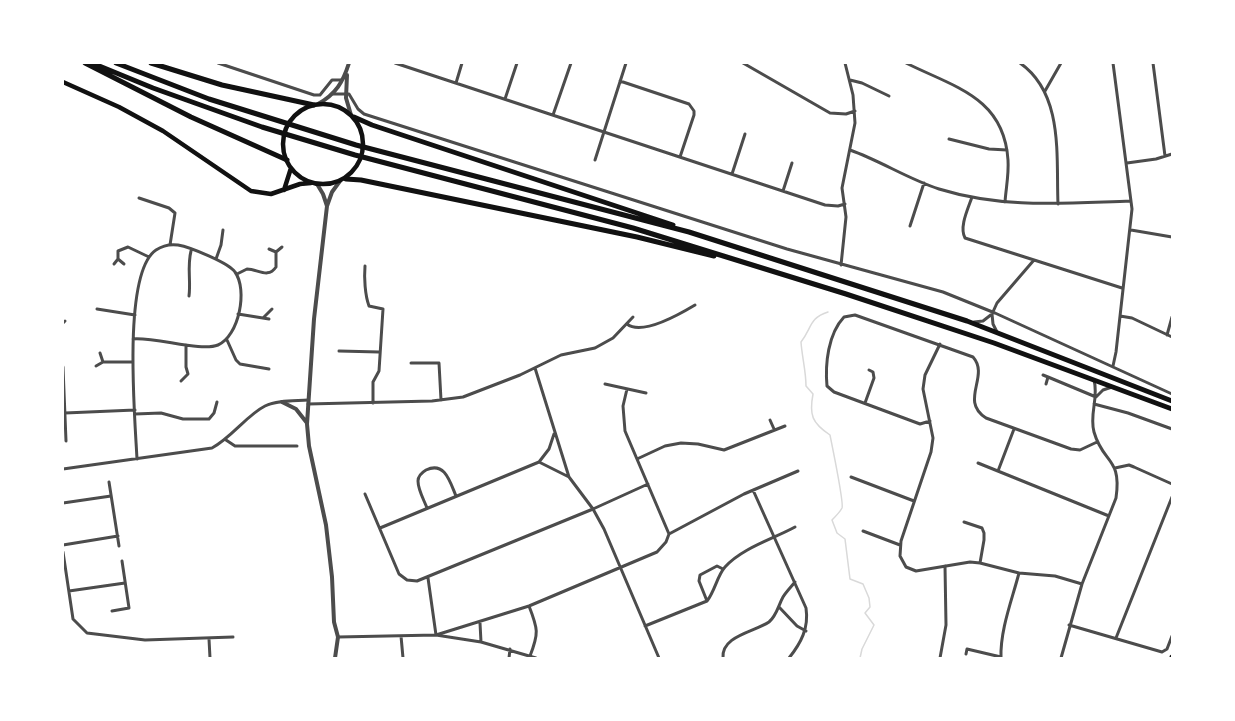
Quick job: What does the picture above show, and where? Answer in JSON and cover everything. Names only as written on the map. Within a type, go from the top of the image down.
[{"type":"highway","points":[[86,63],[191,117],[287,160]]},
{"type":"highway","points":[[92,63],[207,108],[283,133],[355,155],[633,228],[785,275],[994,343],[1172,409]]},
{"type":"highway","points":[[116,63],[209,99],[356,145],[689,232],[967,321],[1172,401]]},
{"type":"highway","points":[[151,63],[222,85],[316,104]]},
{"type":"highway","points":[[353,116],[372,125],[658,219],[689,232]]},
{"type":"highway","points":[[343,180],[361,180],[637,237],[785,275]]},
{"type":"main road","points":[[63,82],[119,107],[163,131],[251,191],[272,194],[300,184],[328,185],[343,180],[356,168],[362,150],[363,137],[360,126],[353,116],[339,107],[316,104],[294,116],[285,127],[283,144],[291,168],[300,177],[314,184]]},
{"type":"main road","points":[[284,190],[291,168]]},
{"type":"street","points":[[218,63],[314,95],[320,95],[332,80],[344,81]]},
{"type":"street","points":[[395,63],[407,65],[783,191],[832,206],[844,204]]},
{"type":"street","points":[[456,83],[462,63]]},
{"type":"street","points":[[505,99],[518,63]]},
{"type":"street","points":[[554,115],[571,63]]},
{"type":"street","points":[[595,160],[626,63]]},
{"type":"street","points":[[743,63],[830,112],[846,114],[855,111]]},
{"type":"street","points":[[841,265],[846,217],[842,188],[854,135],[855,111],[845,63]]},
{"type":"street","points":[[906,63],[981,101],[995,116],[1007,150],[1005,203]]},
{"type":"street","points":[[1020,63],[1031,72],[1045,91],[1054,122],[1058,204]]},
{"type":"street","points":[[1045,91],[1061,63]]},
{"type":"street","points":[[1113,63],[1131,201],[1131,230],[1113,366]]},
{"type":"street","points":[[1153,63],[1165,156]]},
{"type":"street","points":[[316,104],[333,94],[344,81],[349,64]]},
{"type":"street","points":[[850,80],[862,82],[889,96]]},
{"type":"street","points":[[344,81],[346,102],[353,116]]},
{"type":"street","points":[[620,81],[688,104],[692,108],[694,115],[680,157]]},
{"type":"street","points":[[333,94],[346,93],[351,96],[358,109],[364,114],[787,249],[943,292],[1172,394]]},
{"type":"street","points":[[732,174],[745,134]]},
{"type":"street","points":[[949,139],[989,149],[1007,150]]},
{"type":"street","points":[[850,150],[924,183],[972,197],[1005,203],[1058,204],[1131,201]]},
{"type":"street","points":[[1126,162],[1172,154]]},
{"type":"street","points":[[783,191],[792,163]]},
{"type":"street","points":[[335,658],[338,637],[334,622],[326,525],[309,446],[307,424],[308,385],[327,207],[332,192],[343,180]]},
{"type":"street","points":[[910,226],[924,183]]},
{"type":"street","points":[[314,184],[323,194],[327,207]]},
{"type":"street","points":[[972,197],[963,228],[962,235],[965,238],[1123,288]]},
{"type":"street","points":[[139,198],[169,208],[175,213],[170,245]]},
{"type":"street","points":[[216,259],[223,230]]},
{"type":"street","points":[[1131,230],[1172,237]]},
{"type":"street","points":[[133,339],[157,339],[186,345],[213,346],[227,340],[235,328],[238,314],[241,291],[237,275],[230,267],[216,259],[178,245],[170,245],[157,250],[149,257],[142,271],[133,339],[137,459]]},
{"type":"street","points":[[114,264],[118,260],[118,251],[128,247],[149,257]]},
{"type":"street","points":[[276,252],[282,247]]},
{"type":"street","points":[[269,249],[276,252]]},
{"type":"street","points":[[189,296],[191,250]]},
{"type":"street","points":[[237,275],[247,269],[271,273],[276,267],[276,252]]},
{"type":"street","points":[[118,260],[124,264]]},
{"type":"street","points":[[967,321],[983,321],[992,313],[1034,260]]},
{"type":"street","points":[[365,266],[364,279],[369,306],[383,309],[373,403]]},
{"type":"street","points":[[627,324],[633,328],[640,328],[677,316],[695,305]]},
{"type":"street","points":[[97,309],[135,315]]},
{"type":"street","points":[[263,318],[272,309]]},
{"type":"street","points":[[992,313],[993,324],[998,333]]},
{"type":"street","points":[[238,314],[269,319]]},
{"type":"street","points":[[930,422],[920,424],[834,392],[827,386],[827,358],[834,334],[844,317],[855,315],[968,354],[976,361],[978,369],[974,399],[977,412],[986,418],[1071,449],[1080,450],[1097,442]]},
{"type":"street","points":[[1120,316],[1132,318],[1172,337]]},
{"type":"street","points":[[63,469],[212,448],[226,440],[265,406],[282,402],[373,403],[463,397],[561,356],[595,348],[613,338],[633,317]]},
{"type":"street","points":[[1167,335],[1172,317]]},
{"type":"street","points":[[227,340],[240,364],[269,369]]},
{"type":"street","points":[[940,344],[923,381],[933,438],[931,452],[901,545],[900,556],[906,567],[916,571],[970,562],[1019,573],[1055,576],[1082,584]]},
{"type":"street","points":[[182,381],[188,374],[186,345]]},
{"type":"street","points":[[339,351],[380,352]]},
{"type":"street","points":[[100,353],[103,362]]},
{"type":"street","points":[[96,366],[103,362],[133,362]]},
{"type":"street","points":[[411,363],[439,363],[441,400]]},
{"type":"street","points":[[63,367],[66,441]]},
{"type":"street","points":[[535,368],[570,477],[593,509],[659,658]]},
{"type":"street","points":[[865,404],[874,378],[873,372],[869,370]]},
{"type":"street","points":[[1043,375],[1096,397]]},
{"type":"street","points":[[1046,384],[1048,378]]},
{"type":"street","points":[[1060,658],[1082,584],[1117,491],[1115,468],[1097,442],[1092,423],[1096,397],[1094,379]]},
{"type":"street","points":[[605,384],[646,393]]},
{"type":"street","points":[[1096,397],[1106,389],[1115,387]]},
{"type":"street","points":[[627,389],[623,406],[625,431],[669,534]]},
{"type":"street","points":[[65,413],[161,413],[183,419],[209,419],[214,413],[217,402]]},
{"type":"street","points":[[282,402],[296,409],[307,424]]},
{"type":"street","points":[[1094,404],[1128,412],[1172,429]]},
{"type":"street","points":[[770,420],[774,430]]},
{"type":"street","points":[[637,459],[665,446],[681,443],[724,450],[785,426]]},
{"type":"street","points":[[998,471],[1014,429]]},
{"type":"street","points":[[380,528],[539,462],[549,449],[555,433]]},
{"type":"street","points":[[226,440],[235,447],[297,446]]},
{"type":"street","points":[[539,462],[570,477]]},
{"type":"street","points":[[978,464],[1109,516]]},
{"type":"street","points":[[1115,468],[1134,466],[1172,484]]},
{"type":"street","points":[[427,508],[418,484],[418,477],[423,471],[434,467],[441,469],[447,474],[456,496]]},
{"type":"street","points":[[436,635],[529,606],[657,552],[666,542],[669,534],[753,490],[798,471]]},
{"type":"street","points":[[851,477],[914,501]]},
{"type":"street","points":[[109,482],[119,546]]},
{"type":"street","points":[[365,494],[399,574],[407,580],[417,582],[648,484]]},
{"type":"street","points":[[753,490],[806,608],[806,631],[789,658]]},
{"type":"street","points":[[63,503],[111,496]]},
{"type":"street","points":[[1116,638],[1172,497]]},
{"type":"street","points":[[964,522],[982,528],[984,533],[980,563]]},
{"type":"street","points":[[645,626],[707,601],[723,568],[743,553],[795,527]]},
{"type":"street","points":[[863,531],[901,545]]},
{"type":"street","points":[[63,544],[118,536]]},
{"type":"street","points":[[63,552],[73,619],[87,633],[145,640],[232,637]]},
{"type":"street","points":[[112,611],[129,608],[122,561]]},
{"type":"street","points":[[707,601],[699,581],[700,575],[717,566],[723,568]]},
{"type":"street","points":[[940,658],[946,625],[945,566]]},
{"type":"street","points":[[966,654],[967,649],[1001,658],[1005,626],[1019,573]]},
{"type":"street","points":[[428,578],[436,635]]},
{"type":"street","points":[[723,658],[723,651],[727,644],[768,622],[775,615],[783,597],[795,582]]},
{"type":"street","points":[[69,591],[125,583]]},
{"type":"street","points":[[529,606],[538,627],[537,638],[530,656]]},
{"type":"street","points":[[778,607],[797,626],[806,631]]},
{"type":"street","points":[[480,623],[481,642]]},
{"type":"street","points":[[1069,625],[1162,652],[1167,649],[1172,636]]},
{"type":"street","points":[[338,637],[436,635],[481,642],[536,658]]},
{"type":"street","points":[[401,636],[403,658]]},
{"type":"street","points":[[209,639],[210,658]]},
{"type":"street","points":[[509,658],[510,649]]},
{"type":"waterway","points":[[828,312],[814,320],[801,342],[806,386],[813,394],[811,408],[813,418],[830,435],[838,473],[842,508],[832,520],[837,533],[845,539],[850,579],[863,584],[869,598],[870,607],[865,613],[874,625],[860,658]]}]
